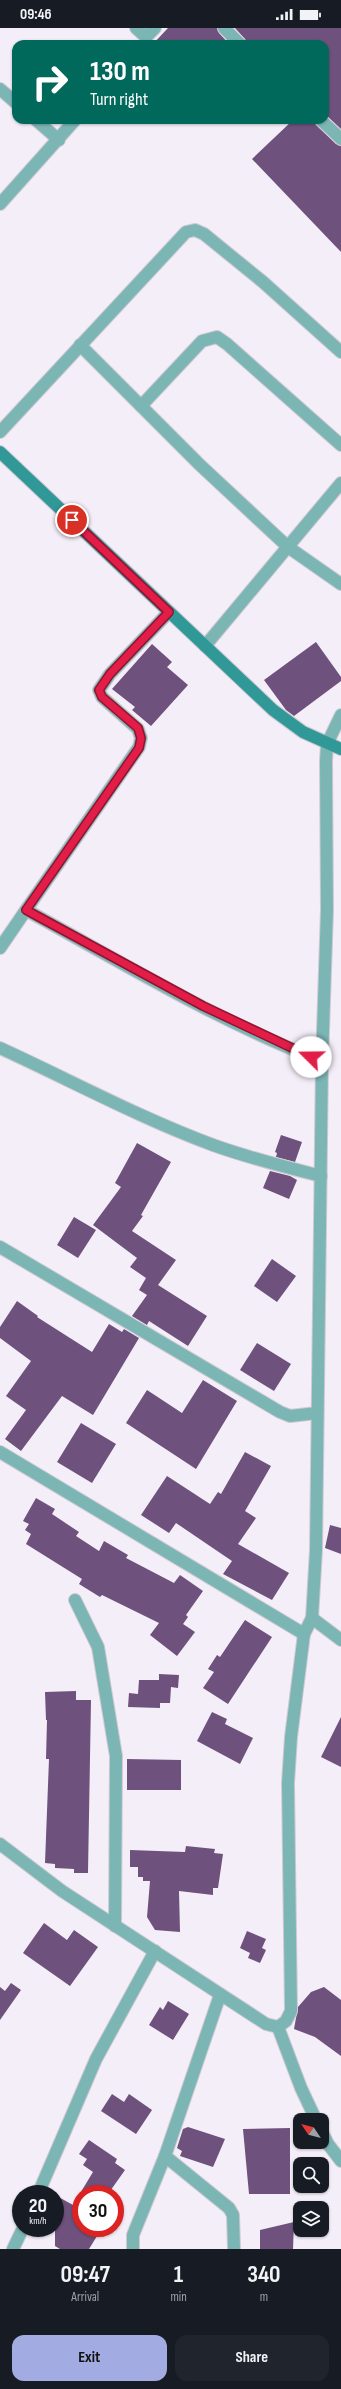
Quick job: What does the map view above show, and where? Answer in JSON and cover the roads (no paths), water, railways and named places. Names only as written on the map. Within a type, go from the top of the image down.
[{"type":"main road","points":[[0,452],[205,646],[287,721],[302,732],[341,749]]},
{"type":"street","points":[[136,28],[142,40]]},
{"type":"street","points":[[144,40],[155,28]]},
{"type":"street","points":[[224,28],[236,40]]},
{"type":"street","points":[[0,89],[12,100]]},
{"type":"street","points":[[41,124],[59,140]]},
{"type":"street","points":[[0,204],[72,124]]},
{"type":"street","points":[[325,124],[341,139]]},
{"type":"street","points":[[0,432],[186,232],[195,230],[204,234],[263,282],[341,352]]},
{"type":"street","points":[[141,406],[202,341],[217,338],[227,344],[341,445]]},
{"type":"street","points":[[80,345],[141,406],[288,547],[341,584]]},
{"type":"street","points":[[205,646],[341,483]]},
{"type":"street","points":[[0,948],[139,748],[141,738],[138,728],[102,697],[99,690],[110,674],[169,612]]},
{"type":"street","points":[[278,2027],[286,2021],[291,2011],[288,1783],[291,1737],[304,1634],[312,1618],[316,1550],[322,1060],[327,939],[327,744],[341,715]]},
{"type":"street","points":[[26,910],[203,1006],[259,1034],[322,1060]]},
{"type":"street","points":[[0,1048],[173,1129],[213,1145],[267,1163],[321,1176]]},
{"type":"street","points":[[0,1247],[280,1412],[290,1416],[317,1413]]},
{"type":"street","points":[[0,1452],[304,1634]]},
{"type":"street","points":[[75,1600],[98,1647],[116,1756],[115,1926]]},
{"type":"street","points":[[312,1618],[339,1636]]},
{"type":"street","points":[[0,1845],[62,1891],[220,1995],[266,2024],[278,2027]]},
{"type":"street","points":[[42,2185],[96,2059],[155,1951]]},
{"type":"street","points":[[133,2249],[133,2235],[165,2156],[220,1995]]},
{"type":"street","points":[[278,2027],[301,2088],[313,2113]]},
{"type":"street","points":[[329,2145],[341,2161]]},
{"type":"street","points":[[165,2156],[229,2208],[233,2215],[234,2249]]},
{"type":"street","points":[[13,2249],[19,2237]]}]
